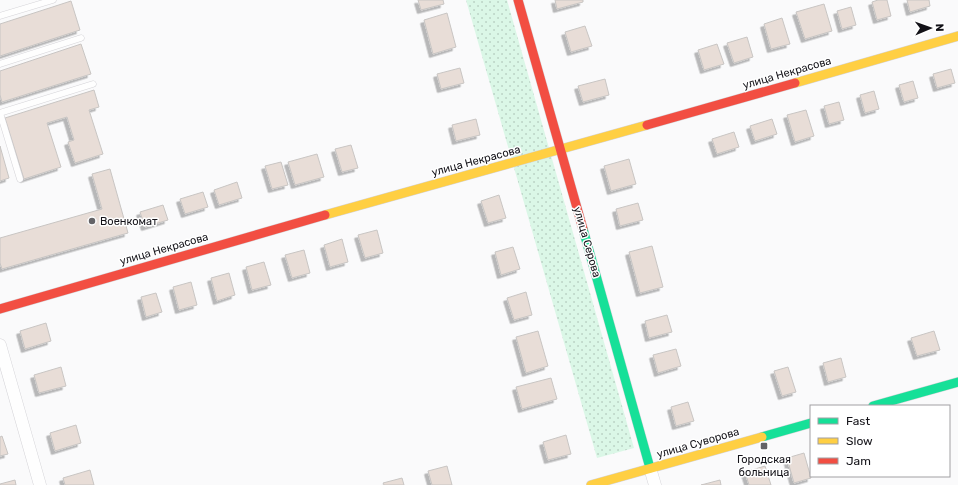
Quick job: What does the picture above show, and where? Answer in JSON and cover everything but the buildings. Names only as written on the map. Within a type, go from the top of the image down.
[{"type":"street","name":"улица Серова","points":[[518,0],[655,485]]},
{"type":"street","name":"улица Некрасова","points":[[0,309],[282,227],[560,150],[958,36]]},
{"type":"street","points":[[0,345],[40,485]]},
{"type":"street","points":[[877,405],[958,382]]},
{"type":"street","name":"улица Суворова","points":[[591,485],[810,423]]},
{"type":"lane","points":[[0,16],[53,0]]},
{"type":"lane","points":[[0,64],[81,38]]},
{"type":"lane","points":[[20,180],[0,113],[94,84]]},
{"type":"green space","points":[[466,0],[507,0],[634,448],[597,458]]},
{"type":"traffic: fast","points":[[583,229],[650,468]]},
{"type":"traffic: fast","points":[[877,405],[958,382]]},
{"type":"traffic: fast","points":[[762,437],[810,423]]},
{"type":"traffic: slow","points":[[795,83],[958,36]]},
{"type":"traffic: slow","points":[[325,215],[647,125]]},
{"type":"traffic: slow","points":[[591,485],[762,437]]},
{"type":"traffic: jam","points":[[518,0],[583,229]]},
{"type":"traffic: jam","points":[[647,125],[795,83]]},
{"type":"traffic: jam","points":[[0,309],[325,215]]},
{"type":"place","name":"Военкомат","points":[[92,221]]},
{"type":"place","name":"Городская больница","points":[[764,446]]}]
